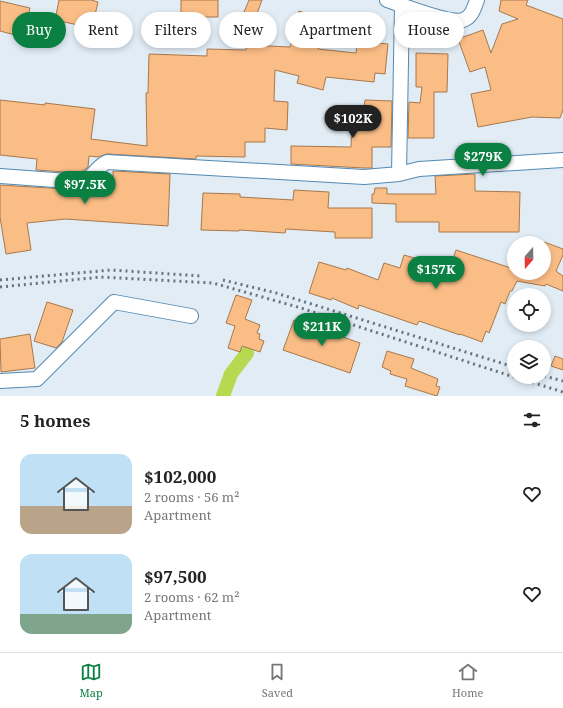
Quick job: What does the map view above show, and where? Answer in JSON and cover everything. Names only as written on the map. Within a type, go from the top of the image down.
[{"type":"street","points":[[387,0],[448,20],[463,20],[472,12],[477,0]]},
{"type":"street","points":[[399,174],[402,5]]},
{"type":"street","points":[[0,176],[82,182],[90,178],[100,166],[107,162],[364,177],[399,174],[419,169],[563,160]]},
{"type":"street","points":[[0,381],[37,379],[114,302],[192,316]]},
{"type":"building","points":[[59,0],[91,0],[98,2],[96,12],[74,12],[74,24],[66,22],[66,12],[57,12]]},
{"type":"building","points":[[181,0],[218,0],[218,17],[211,17],[211,12],[181,12]]},
{"type":"building","points":[[249,0],[262,0],[258,12],[244,12]]},
{"type":"building","points":[[501,0],[528,0],[526,5],[563,19],[563,110],[560,118],[532,117],[478,127],[471,94],[491,90],[485,67],[470,72],[461,48],[464,48],[464,37],[483,30],[491,53],[502,24],[518,19],[499,11]]},
{"type":"building","points":[[0,1],[30,8],[29,12],[12,12],[12,34],[0,31]]},
{"type":"building","points":[[386,44],[388,44],[385,74],[375,73],[374,82],[326,77],[323,90],[297,83],[299,76],[275,70],[274,101],[288,102],[287,130],[265,128],[265,142],[245,142],[245,157],[196,156],[196,159],[107,154],[98,157],[89,156],[88,167],[80,173],[36,170],[37,159],[0,155],[0,100],[45,105],[45,103],[95,109],[91,139],[147,146],[146,93],[148,93],[149,54],[207,56],[207,49],[246,50],[246,48],[277,48],[277,46],[285,47],[285,48],[318,48],[356,53],[356,48],[386,48]]},
{"type":"building","points":[[416,53],[448,54],[447,92],[434,92],[434,138],[408,138],[409,102],[420,103],[422,87],[416,87]]},
{"type":"building","points":[[365,100],[392,101],[391,147],[372,147],[372,168],[291,164],[291,146],[351,147],[352,121],[349,121],[350,106],[364,107]]},
{"type":"building","points":[[113,171],[170,174],[168,226],[65,219],[27,223],[31,250],[6,254],[0,217],[0,185],[81,190],[93,185],[113,187]]},
{"type":"building","points":[[475,174],[475,191],[520,192],[519,232],[439,232],[439,222],[396,222],[396,204],[372,203],[372,194],[374,194],[375,188],[387,188],[387,194],[436,194],[435,176]]},
{"type":"building","points":[[294,190],[329,192],[328,208],[372,208],[372,238],[335,238],[335,232],[286,229],[285,233],[239,230],[201,230],[203,193],[240,194],[240,197],[293,200]]},
{"type":"building","points":[[551,245],[563,249],[563,255],[556,271],[563,276],[563,291],[546,284],[545,286],[517,281],[514,288],[507,288],[507,299],[505,304],[501,302],[489,333],[486,331],[482,342],[419,321],[417,325],[359,305],[358,309],[332,298],[331,300],[309,293],[319,262],[346,270],[347,268],[378,280],[384,263],[400,268],[404,255],[450,268],[456,250],[507,267],[507,280],[551,280]]},
{"type":"building","points":[[236,295],[252,300],[245,319],[260,325],[257,333],[260,334],[259,339],[264,341],[260,352],[242,346],[240,352],[228,348],[235,326],[226,323]]},
{"type":"building","points":[[47,302],[73,310],[62,342],[56,348],[34,341]]},
{"type":"building","points":[[294,320],[360,343],[350,373],[283,350]]},
{"type":"building","points":[[30,334],[35,368],[1,372],[0,339]]},
{"type":"building","points":[[387,351],[414,359],[411,368],[438,379],[436,386],[440,387],[437,396],[405,386],[407,379],[390,374],[391,371],[382,367]]},
{"type":"building","points":[[555,356],[563,359],[563,370],[551,366]]},
{"type":"waterway","points":[[223,396],[231,374],[247,353]]},
{"type":"railway","points":[[0,280],[111,270],[201,276]]},
{"type":"railway","points":[[0,287],[101,277],[213,283],[301,308],[507,375]]},
{"type":"railway","points":[[223,280],[276,293],[507,365]]},
{"type":"railway","points":[[551,378],[563,381]]},
{"type":"railway","points":[[537,384],[563,392]]}]
